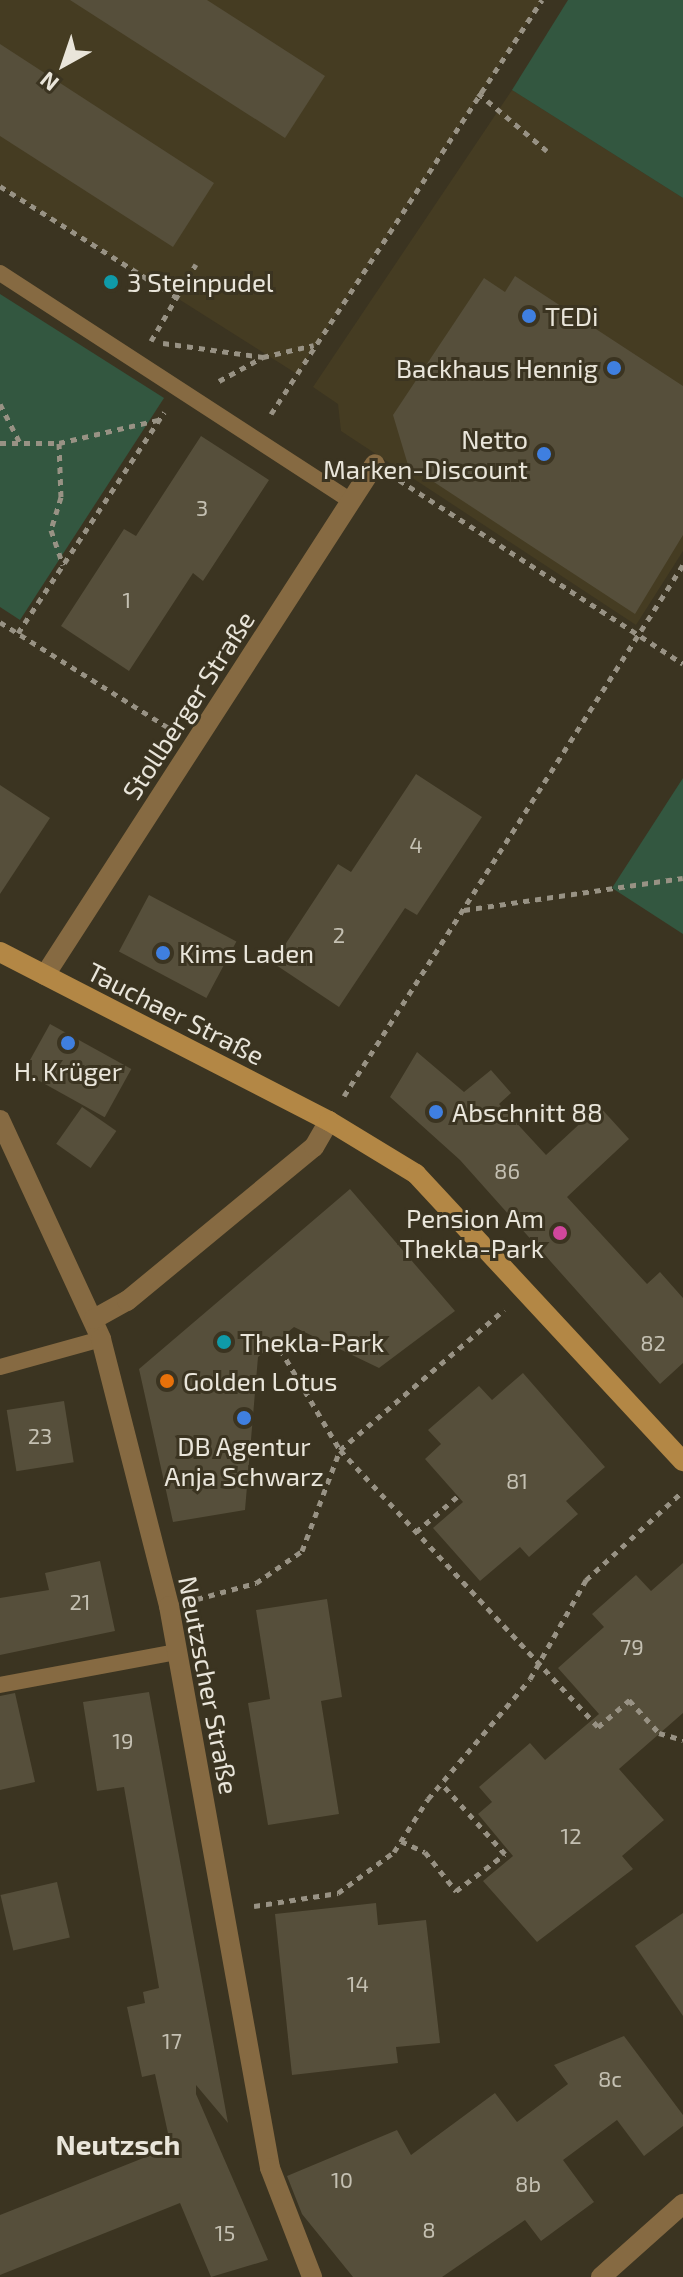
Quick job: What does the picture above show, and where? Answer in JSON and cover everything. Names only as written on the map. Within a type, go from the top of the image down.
[{"type":"main road","name":"Tauchaer Straße","points":[[0,952],[329,1121],[416,1174],[527,1289],[683,1461]]},
{"type":"street","name":"Stollberger Straße","points":[[45,975],[375,464]]},
{"type":"street","name":"Neutzscher Straße","points":[[0,1120],[101,1339],[169,1606],[270,2168],[312,2277]]},
{"type":"street","points":[[94,1319],[127,1301],[314,1147],[329,1121]]},
{"type":"street","points":[[601,2277],[683,2204]]},
{"type":"lane","points":[[0,273],[351,501]]},
{"type":"lane","points":[[0,1367],[101,1339]]},
{"type":"lane","points":[[0,1685],[177,1652]]},
{"type":"path","points":[[256,437],[478,93],[542,0]]},
{"type":"path","points":[[478,93],[547,151]]},
{"type":"path","points":[[0,186],[176,297]]},
{"type":"path","points":[[139,362],[196,264]]},
{"type":"path","points":[[151,341],[263,357]]},
{"type":"path","points":[[18,633],[159,420],[186,392],[263,357],[315,345]]},
{"type":"path","points":[[0,404],[21,446]]},
{"type":"path","points":[[0,443],[21,446],[59,443],[159,420]]},
{"type":"path","points":[[59,443],[61,497],[51,530],[63,565]]},
{"type":"path","points":[[375,464],[683,664]]},
{"type":"path","points":[[329,1121],[683,565]]},
{"type":"path","points":[[0,622],[194,743]]},
{"type":"path","points":[[463,910],[683,878]]},
{"type":"path","points":[[169,1606],[256,1583],[302,1551],[340,1450],[527,1289]]},
{"type":"path","points":[[280,1349],[340,1450],[598,1727],[631,1698],[659,1733],[683,1740]]},
{"type":"path","points":[[226,1910],[338,1893],[401,1841],[441,1783],[539,1663],[586,1580],[683,1491]]},
{"type":"path","points":[[416,1532],[458,1496]]},
{"type":"path","points":[[401,1841],[425,1852],[456,1891],[505,1854],[441,1783]]},
{"type":"shaded area","points":[[0,0],[542,0],[297,374],[0,186]]},
{"type":"shaded area","points":[[512,90],[683,198],[683,551],[636,625],[341,431],[338,404],[313,387]]},
{"type":"green space","points":[[568,0],[683,0],[683,198],[512,90]]},
{"type":"green space","points":[[0,294],[164,398],[20,620],[0,607]]},
{"type":"green space","points":[[683,778],[683,934],[612,888]]},
{"type":"building","points":[[70,0],[207,0],[325,76],[285,138]]},
{"type":"building","points":[[0,44],[214,183],[173,247],[0,136]]},
{"type":"building","name":"Netto Marken-Discount","points":[[515,276],[683,386],[683,535],[635,614],[408,465],[393,415],[484,278],[505,292]]},
{"type":"building","points":[[201,436],[269,480],[203,581],[193,573],[129,671],[61,626],[124,529],[136,536]]},
{"type":"building","points":[[416,774],[482,817],[417,915],[405,908],[339,1007],[273,963],[338,864],[351,872]]},
{"type":"building","points":[[0,785],[50,818],[0,894]]},
{"type":"building","points":[[149,895],[236,941],[206,998],[119,952]]},
{"type":"building","points":[[50,1024],[131,1069],[105,1117],[23,1072]]},
{"type":"building","points":[[417,1052],[464,1092],[491,1070],[511,1093],[499,1104],[546,1155],[599,1106],[629,1139],[567,1197],[647,1284],[660,1272],[683,1298],[683,1363],[660,1384],[460,1160],[390,1097]]},
{"type":"building","points":[[82,1107],[116,1131],[91,1168],[56,1144]]},
{"type":"building","name":"Thekla-Park","points":[[350,1189],[455,1311],[379,1368],[294,1327],[258,1357],[245,1510],[173,1522],[139,1369]]},
{"type":"building","points":[[523,1373],[605,1467],[566,1501],[578,1514],[529,1557],[520,1547],[480,1581],[433,1528],[463,1502],[425,1459],[441,1444],[428,1430],[479,1386],[492,1400]]},
{"type":"building","points":[[64,1401],[74,1462],[16,1471],[7,1410]]},
{"type":"building","points":[[100,1561],[115,1631],[0,1655],[0,1598],[49,1590],[45,1573]]},
{"type":"building","points":[[683,1563],[683,1713],[619,1769],[664,1820],[622,1856],[633,1869],[537,1942],[483,1881],[513,1856],[478,1814],[492,1802],[479,1787],[530,1743],[545,1760],[599,1714],[558,1668],[604,1627],[592,1614],[636,1575],[651,1591]]},
{"type":"building","points":[[327,1599],[342,1697],[321,1701],[339,1814],[268,1825],[248,1703],[270,1699],[256,1610]]},
{"type":"building","points":[[149,1692],[228,2123],[196,2085],[196,2094],[268,2260],[211,2277],[180,2203],[0,2275],[0,2215],[171,2147],[155,2074],[142,2077],[127,2007],[145,2003],[143,1992],[159,1988],[124,1787],[97,1791],[83,1702]]},
{"type":"building","points":[[15,1693],[35,1782],[0,1790],[0,1696]]},
{"type":"building","points":[[57,1882],[70,1938],[13,1951],[0,1895]]},
{"type":"building","points":[[376,1903],[378,1925],[426,1920],[440,2043],[396,2047],[398,2063],[292,2075],[275,1914]]},
{"type":"building","points":[[683,1913],[683,2016],[635,1946]]},
{"type":"building","points":[[624,2036],[683,2115],[683,2126],[644,2156],[617,2120],[563,2160],[594,2202],[541,2241],[525,2220],[442,2277],[353,2277],[302,2214],[287,2176],[397,2130],[411,2155],[495,2093],[517,2122],[568,2084],[554,2065]]},
{"type":"place","name":"3 Steinpudel","points":[[111,282]]},
{"type":"place","name":"TEDi","points":[[529,316]]},
{"type":"place","name":"Backhaus Hennig","points":[[614,368]]},
{"type":"place","name":"Netto Marken-Discount","points":[[544,454]]},
{"type":"place","name":"Kims Laden","points":[[163,953]]},
{"type":"place","name":"H. Krüger","points":[[68,1043]]},
{"type":"place","name":"Abschnitt 88","points":[[436,1112]]},
{"type":"place","name":"Pension Am Thekla-Park","points":[[560,1233]]},
{"type":"place","name":"Thekla-Park","points":[[224,1342]]},
{"type":"place","name":"Golden Lotus","points":[[167,1381]]},
{"type":"place","name":"DB Agentur Anja Schwarz","points":[[244,1418]]},
{"type":"district","name":"Neutzsch","points":[[118,2144]]}]
